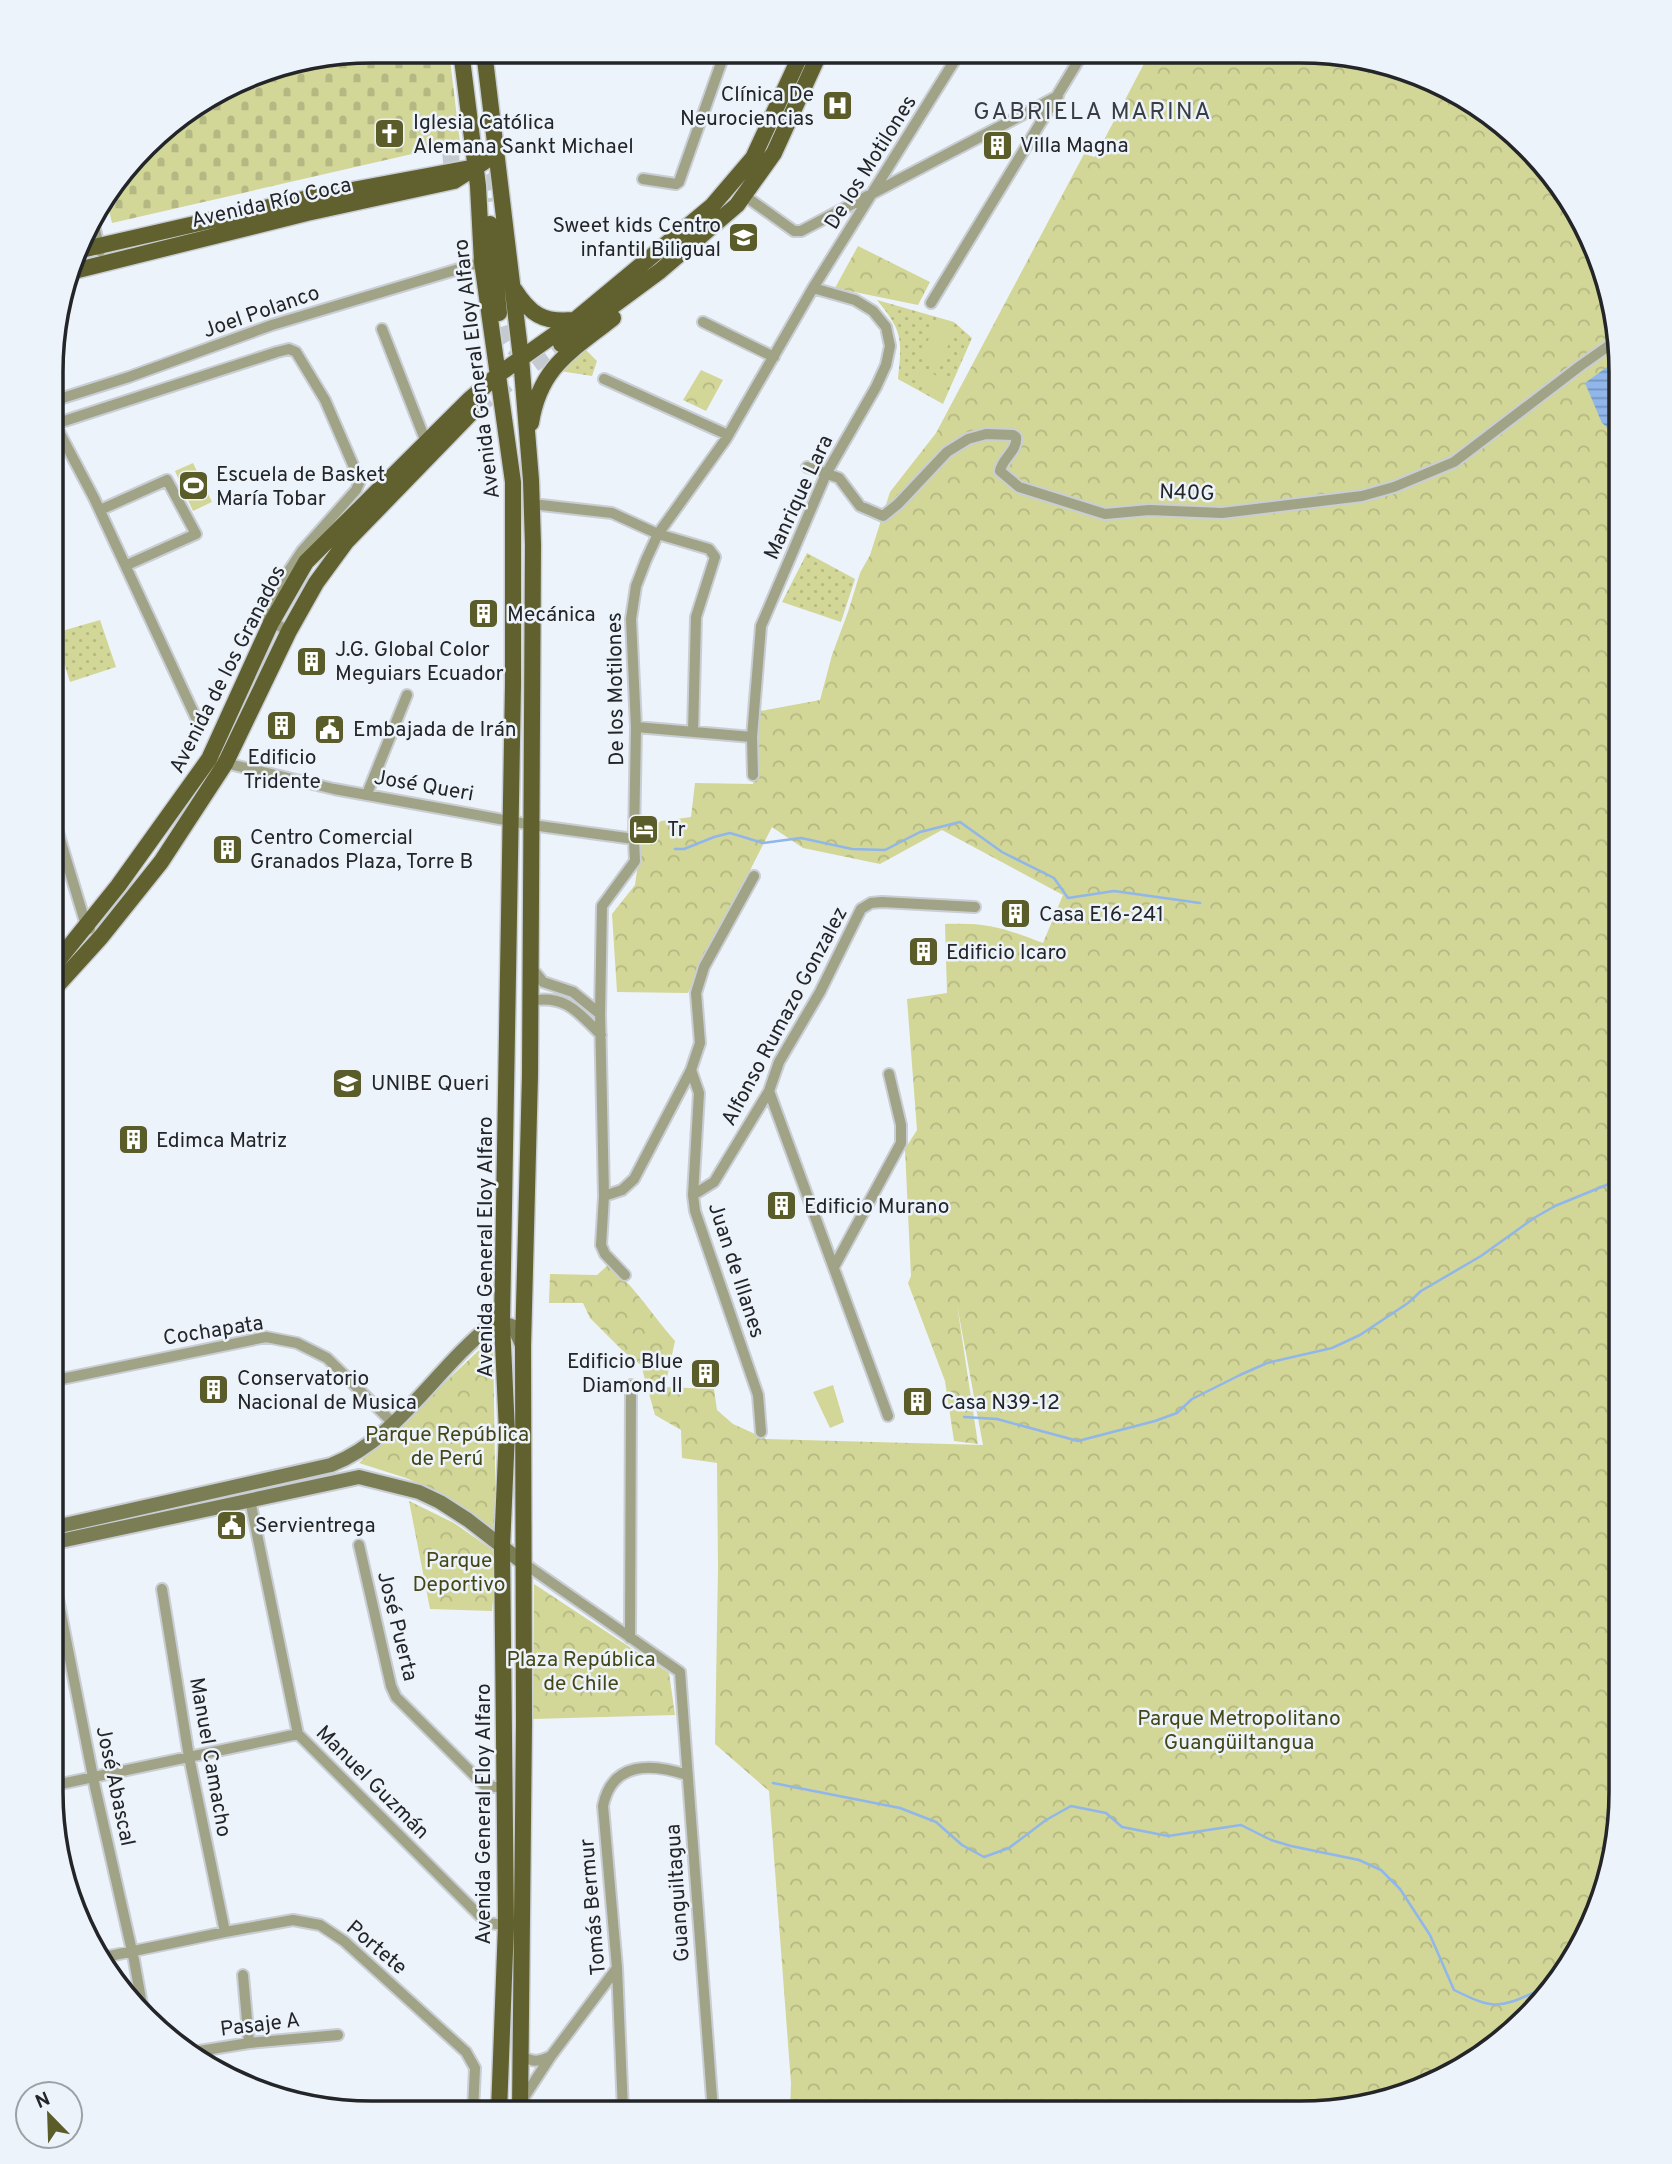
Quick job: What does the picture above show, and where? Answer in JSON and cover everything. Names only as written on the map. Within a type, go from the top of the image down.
[{"type":"main road","name":"Avenida General Eloy Alfaro","points":[[463,63],[478,186],[482,262],[513,482],[513,684],[502,1323],[507,1432],[502,1548],[506,1925],[499,2101]]},
{"type":"main road","name":"Avenida General Eloy Alfaro","points":[[486,63],[519,339],[532,504],[534,683],[530,1075],[523,1346],[521,2101]]},
{"type":"main road","name":"Avenida de los Granados","points":[[63,979],[101,937],[161,862],[225,764],[289,631],[316,583],[346,542],[371,516],[393,504],[477,405],[499,374],[575,320],[712,206],[753,158],[797,63]]},
{"type":"main road","points":[[529,445],[531,421],[537,400],[545,380],[557,362],[730,223],[741,200],[774,153],[815,63]]},
{"type":"main road","points":[[476,168],[492,152],[495,135]]},
{"type":"main road","points":[[304,199],[317,190],[443,162]]},
{"type":"main road","name":"Avenida Río Coca","points":[[89,248],[304,199],[450,170],[476,168]]},
{"type":"main road","name":"Avenida Río Coca","points":[[81,269],[307,213],[454,181],[476,168]]},
{"type":"main road","points":[[478,186],[487,206],[501,327]]},
{"type":"main road","points":[[561,344],[660,271],[741,200]]},
{"type":"main road","points":[[495,201],[510,316],[519,339]]},
{"type":"main road","points":[[512,286],[526,307],[542,318],[558,322],[575,320]]},
{"type":"main road","points":[[477,405],[497,408],[507,430]]},
{"type":"main road","name":"Avenida de los Granados","points":[[63,954],[162,827],[209,758],[271,623],[306,562],[426,442],[477,405]]},
{"type":"main road","points":[[513,684],[523,692],[534,683]]},
{"type":"main road","points":[[63,1525],[331,1465],[354,1456],[394,1424],[491,1325],[502,1323],[514,1327],[523,1346]]},
{"type":"main road","points":[[354,1456],[355,1471],[359,1477]]},
{"type":"main road","points":[[331,1465],[334,1481]]},
{"type":"main road","points":[[63,1540],[359,1477],[419,1492],[468,1520],[522,1562]]},
{"type":"street","points":[[643,179],[676,184],[680,182],[721,63]]},
{"type":"street","name":"De los Motilones","points":[[625,1275],[605,1254],[601,1245],[604,1196],[600,1014],[602,906],[635,861],[636,727],[631,619],[636,586],[659,534],[728,435],[813,288],[953,63]]},
{"type":"street","points":[[931,303],[1077,63]]},
{"type":"street","points":[[741,200],[797,232],[1058,96]]},
{"type":"street","points":[[96,233],[103,263]]},
{"type":"street","name":"Joel Polanco","points":[[63,398],[272,325],[482,262]]},
{"type":"street","name":"Manrique Lara","points":[[753,775],[752,737],[761,626],[826,474],[876,387],[886,365],[890,346],[886,327],[873,311],[855,300],[813,288]]},
{"type":"street","points":[[703,322],[774,357]]},
{"type":"street","points":[[382,329],[426,442]]},
{"type":"street","name":"N40G","points":[[826,474],[839,478],[860,506],[883,516],[893,509],[947,452],[968,439],[986,434],[1013,435],[1016,437],[1016,444],[1002,463],[1001,474],[1019,487],[1105,514],[1149,510],[1223,513],[1362,496],[1394,487],[1454,463],[1607,347]]},
{"type":"street","points":[[63,421],[277,352],[289,349],[296,352],[325,400],[360,481],[356,490],[302,551],[266,606],[265,612],[271,623],[289,631]]},
{"type":"street","points":[[604,379],[728,435]]},
{"type":"street","points":[[63,439],[127,565],[163,652],[197,720]]},
{"type":"street","points":[[807,467],[826,474]]},
{"type":"street","points":[[100,510],[167,481],[196,534],[127,565]]},
{"type":"street","points":[[532,504],[612,513],[659,534],[709,550],[715,557],[696,617],[693,732]]},
{"type":"street","points":[[367,794],[407,695]]},
{"type":"street","points":[[636,727],[752,737]]},
{"type":"street","name":"José Queri","points":[[209,758],[225,764],[367,794],[532,825],[634,839]]},
{"type":"street","points":[[63,849],[86,925],[101,937]]},
{"type":"street","name":"Juan de Illanes","points":[[754,876],[704,967],[696,993],[700,1043],[691,1070],[699,1093],[693,1195],[695,1211],[758,1395],[761,1432]]},
{"type":"street","name":"Alfonso Rumazo Gonzalez","points":[[693,1195],[714,1182],[769,1091],[779,1062],[820,992],[861,909],[882,902],[975,907]]},
{"type":"street","points":[[530,966],[543,982],[573,992],[600,1014]]},
{"type":"street","points":[[530,1001],[543,999],[565,1003],[573,1007],[601,1035]]},
{"type":"street","points":[[604,1196],[622,1189],[634,1179],[691,1070]]},
{"type":"street","points":[[834,1267],[901,1143],[901,1125],[889,1074]]},
{"type":"street","points":[[769,1091],[888,1416]]},
{"type":"street","name":"Cochapata","points":[[63,1379],[267,1337],[296,1343],[327,1358],[394,1424]]},
{"type":"street","points":[[630,1638],[631,1385]]},
{"type":"street","name":"Manuel Guzmán","points":[[250,1500],[298,1734],[487,1923],[506,1925]]},
{"type":"street","name":"José Puerta","points":[[359,1545],[389,1678],[396,1697],[485,1786],[506,1788]]},
{"type":"street","points":[[522,1562],[630,1638]]},
{"type":"street","name":"Manuel Camacho","points":[[162,1589],[189,1757],[225,1932]]},
{"type":"street","name":"José Abascal","points":[[63,1624],[140,1996]]},
{"type":"street","name":"Guanguiltagua","points":[[630,1638],[680,1672],[712,2101]]},
{"type":"street","points":[[63,1783],[298,1734]]},
{"type":"street","name":"Tomás Bermur","points":[[623,2101],[617,1968],[603,1807],[605,1797],[617,1780],[637,1768],[664,1767],[687,1776]]},
{"type":"street","name":"Portete","points":[[110,1956],[293,1920],[320,1926],[344,1941],[466,2052],[475,2068],[473,2101]]},
{"type":"street","points":[[524,2101],[551,2056],[617,1968]]},
{"type":"street","points":[[243,1975],[249,2043]]},
{"type":"street","name":"Pasaje A","points":[[202,2051],[249,2043],[338,2035]]},
{"type":"street","points":[[523,2057],[532,2061],[551,2056]]},
{"type":"green space","points":[[450,63],[460,143],[112,223],[109,210],[140,168],[184,127],[235,95],[273,79],[332,66]]},
{"type":"green space","name":"Parque Metropolitano Guangüiltangua","points":[[1144,63],[1300,63],[1360,69],[1399,79],[1437,95],[1472,115],[1504,140],[1532,168],[1557,200],[1577,235],[1593,273],[1603,312],[1609,372],[1609,1792],[1603,1852],[1593,1891],[1577,1929],[1557,1964],[1532,1996],[1504,2024],[1472,2049],[1437,2069],[1399,2085],[1360,2095],[1300,2101],[790,2101],[769,1791],[715,1744],[717,1463],[682,1458],[681,1430],[655,1415],[641,1365],[590,1318],[583,1303],[549,1303],[550,1274],[597,1275],[608,1265],[635,1291],[675,1341],[665,1387],[714,1389],[717,1410],[733,1424],[766,1439],[983,1445],[957,1305],[978,1444],[954,1441],[945,1381],[908,1283],[911,1276],[905,1149],[917,1130],[907,999],[947,993],[945,924],[996,927],[1043,943],[1063,895],[942,830],[880,864],[803,848],[772,827],[688,993],[617,992],[612,914],[635,885],[642,835],[661,821],[691,817],[695,783],[753,784],[760,711],[820,700],[832,655],[860,573],[870,555],[890,492],[936,433],[1084,154],[1095,157]]},
{"type":"green space","points":[[858,246],[930,282],[918,305],[835,288]]},
{"type":"green space","points":[[877,300],[954,322],[972,338],[943,404],[898,379],[899,336],[892,320]]},
{"type":"green space","points":[[934,321],[953,328],[942,366],[923,357]]},
{"type":"green space","points":[[583,347],[597,361],[592,376],[560,371]]},
{"type":"green space","points":[[922,368],[950,383],[941,400],[915,383]]},
{"type":"green space","points":[[701,370],[723,380],[706,411],[683,400]]},
{"type":"green space","name":"Escuela de Basket María Tobar","points":[[193,463],[212,502],[193,511],[175,471]]},
{"type":"green space","points":[[807,553],[855,579],[841,622],[782,602]]},
{"type":"green space","points":[[100,620],[116,667],[70,682],[63,659],[63,631]]},
{"type":"green space","name":"Parque República de Perú","points":[[493,1337],[496,1534],[440,1493],[406,1478],[359,1463]]},
{"type":"green space","points":[[833,1385],[844,1422],[830,1428],[813,1392]]},
{"type":"green space","name":"Parque Deportivo","points":[[409,1501],[454,1523],[497,1553],[492,1611],[430,1609]]},
{"type":"green space","name":"Plaza República de Chile","points":[[534,1584],[669,1673],[675,1715],[533,1719]]},
{"type":"water","points":[[1609,366],[1609,428],[1602,423],[1585,383]]},
{"type":"waterway","points":[[675,849],[684,849],[730,833],[763,843],[801,838],[852,849],[885,850],[920,832],[960,822],[1002,852],[1054,878],[1068,898],[1114,891],[1200,903]]},
{"type":"waterway","points":[[964,1417],[997,1419],[1078,1441],[1155,1421],[1177,1413],[1192,1399],[1267,1363],[1332,1348],[1360,1335],[1408,1303],[1421,1291],[1481,1256],[1534,1218],[1555,1206],[1609,1184]]},
{"type":"waterway","points":[[773,1783],[900,1808],[936,1822],[962,1845],[984,1857],[1009,1848],[1046,1820],[1071,1806],[1106,1813],[1122,1827],[1168,1836],[1241,1825],[1271,1840],[1359,1860],[1381,1870],[1400,1889],[1430,1935],[1454,1990],[1494,2004],[1512,2002],[1535,1992]]},
{"type":"tunnel","points":[[443,162],[465,162],[480,167],[489,180],[495,201]]},
{"type":"tunnel","points":[[501,327],[511,346],[530,355]]},
{"type":"tunnel","points":[[476,408],[561,344]]},
{"type":"place","name":"Clínica De Neurociencias","points":[[837,106]]},
{"type":"place","name":"Iglesia Católica Alemana Sankt Michael","points":[[390,134]]},
{"type":"place","name":"Villa Magna","points":[[997,145]]},
{"type":"place","name":"Sweet kids Centro infantil Biligual","points":[[744,237]]},
{"type":"place","name":"Escuela de Basket María Tobar","points":[[193,486]]},
{"type":"place","name":"Mecánica","points":[[484,614]]},
{"type":"place","name":"J.G. Global Color Meguiars Ecuador","points":[[312,661]]},
{"type":"place","name":"Edificio Tridente","points":[[282,725]]},
{"type":"place","name":"Embajada de Irán","points":[[330,729]]},
{"type":"place","name":"Tr","points":[[644,829]]},
{"type":"place","name":"Centro Comercial Granados Plaza, Torre B","points":[[227,849]]},
{"type":"place","name":"Casa E16-241","points":[[1016,914]]},
{"type":"place","name":"Edificio Icaro","points":[[923,952]]},
{"type":"place","name":"UNIBE Queri","points":[[348,1083]]},
{"type":"place","name":"Edimca Matriz","points":[[133,1140]]},
{"type":"place","name":"Edificio Murano","points":[[781,1206]]},
{"type":"place","name":"Edificio Blue Diamond II","points":[[706,1373]]},
{"type":"place","name":"Conservatorio Nacional de Musica","points":[[214,1390]]},
{"type":"place","name":"Casa N39-12","points":[[918,1402]]},
{"type":"place","name":"Servientrega","points":[[232,1525]]},
{"type":"district","name":"GABRIELA MARINA","points":[[1093,111]]}]
